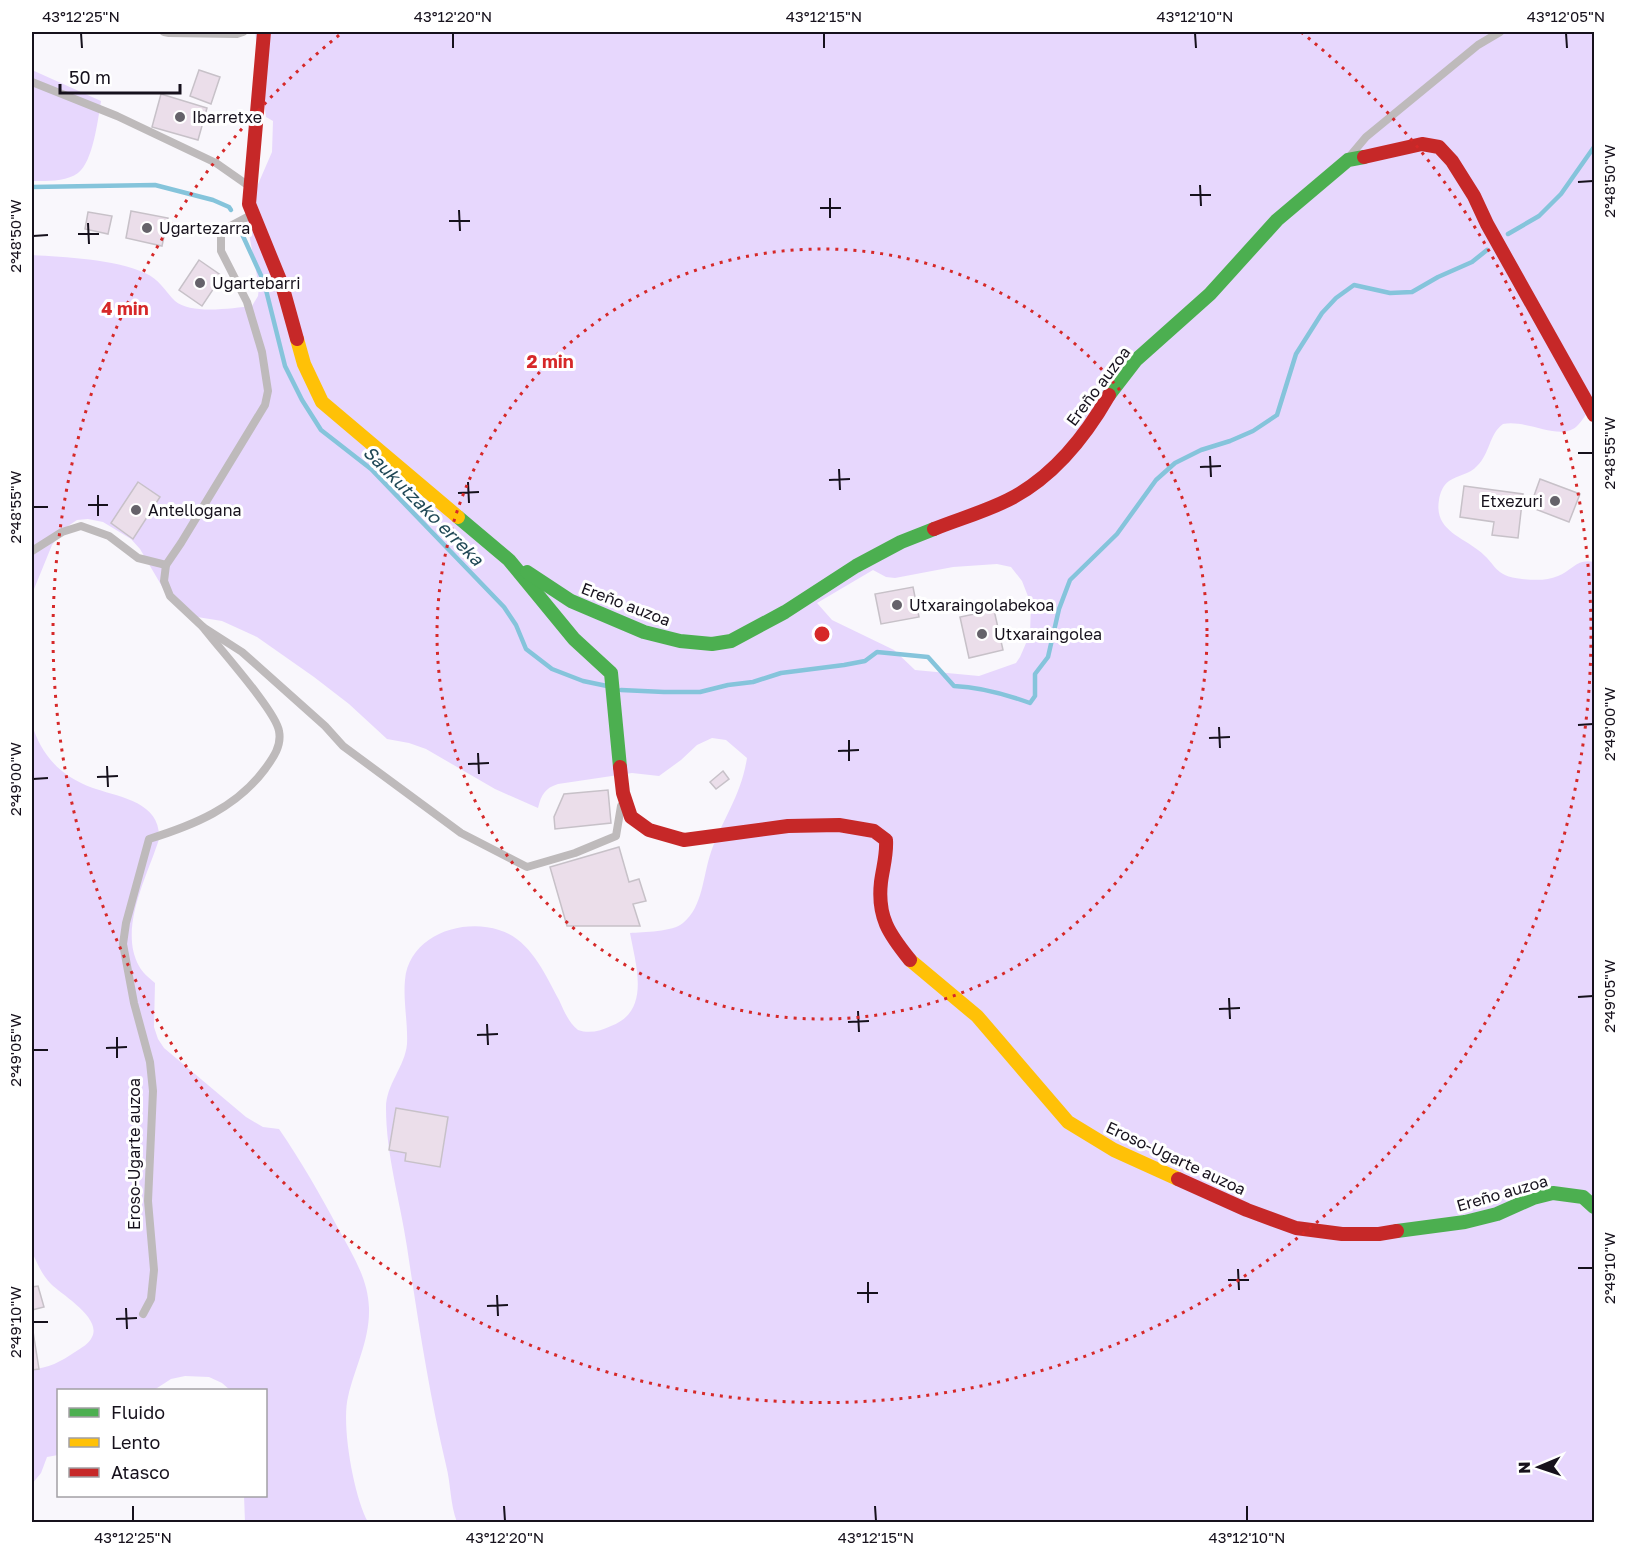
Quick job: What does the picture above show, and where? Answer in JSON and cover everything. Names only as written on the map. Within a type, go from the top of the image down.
[{"type":"street","name":"Eroso-Ugarte auzoa","points":[[264,32],[249,204],[282,285],[304,364],[322,402],[509,560],[574,639],[611,673],[623,793],[631,817],[649,830],[684,840],[788,826],[839,825],[874,831],[886,840],[888,854],[881,882],[880,904],[885,925],[909,959],[977,1016],[1068,1122],[1114,1150],[1247,1210],[1296,1228],[1342,1234],[1379,1234]]},
{"type":"street","name":"Ereño auzoa","points":[[509,560],[571,602],[644,632],[690,642],[712,644],[731,641],[785,612],[856,566],[901,542],[1008,500],[1031,486],[1065,458],[1093,423],[1113,388],[1136,360],[1209,294],[1277,220],[1348,160],[1422,144],[1439,147],[1452,160],[1594,415]]},
{"type":"street","name":"Ereño auzoa","points":[[1379,1234],[1465,1222],[1497,1214],[1533,1198],[1553,1193],[1583,1197],[1594,1207]]},
{"type":"lane","points":[[164,32],[237,34],[243,32]]},
{"type":"lane","points":[[1348,160],[1366,137],[1478,45],[1500,32]]},
{"type":"lane","points":[[32,82],[117,116],[206,158],[249,187]]},
{"type":"lane","points":[[32,551],[62,532],[81,526],[109,536],[138,558],[166,565],[182,543],[265,405],[268,391],[262,352],[247,302],[221,251],[220,231],[253,214]]},
{"type":"lane","name":"Eroso-Ugarte auzoa","points":[[143,1314],[151,1299],[154,1270],[148,1201],[153,1091],[150,1062],[134,1003],[123,944],[126,923],[149,840],[188,827],[222,810],[255,782],[276,754],[279,731],[269,711],[203,627],[170,597],[164,581],[166,565]]},
{"type":"lane","name":"Eroso-Ugarte auzoa","points":[[203,627],[242,652],[325,726],[343,746],[461,833],[527,867],[575,853],[616,836],[623,793]]},
{"type":"shaded area","points":[[255,32],[1594,32],[1594,401],[1580,423],[1571,430],[1563,432],[1513,423],[1503,424],[1498,428],[1485,456],[1477,466],[1449,481],[1442,489],[1439,510],[1440,518],[1450,531],[1478,550],[1496,569],[1506,575],[1536,580],[1554,578],[1579,563],[1594,562],[1594,1522],[457,1522],[424,1356],[387,1126],[386,1108],[389,1091],[406,1052],[405,980],[409,965],[416,952],[439,934],[469,927],[499,930],[510,935],[528,949],[548,979],[567,1016],[578,1030],[599,1031],[624,1019],[632,1010],[638,986],[630,933],[672,928],[683,923],[690,916],[699,900],[711,852],[741,784],[747,758],[726,740],[712,738],[697,745],[659,776],[632,773],[558,784],[544,793],[538,808],[495,789],[426,749],[387,739],[349,704],[257,637],[222,621],[185,615],[170,600],[140,549],[131,539],[103,522],[88,519],[77,520],[65,528],[52,545],[32,594],[32,255],[89,260],[133,268],[158,282],[175,301],[191,308],[212,310],[252,306],[258,296],[259,287],[246,218],[249,205],[272,152],[273,121],[266,117]],"holes":[[[997,564],[1011,567],[1022,581],[1031,604],[1030,634],[1016,663],[979,676],[915,670],[894,650],[832,620],[817,603],[873,570],[886,577],[895,578],[953,567]]]},
{"type":"shaded area","points":[[32,70],[101,101],[88,160],[78,173],[68,178],[32,181]]},
{"type":"shaded area","points":[[32,725],[44,750],[62,771],[87,786],[138,804],[154,817],[159,839],[137,902],[132,935],[133,951],[139,966],[155,983],[154,1027],[158,1039],[164,1048],[246,1117],[263,1127],[279,1129],[317,1190],[358,1266],[366,1286],[369,1320],[365,1342],[348,1397],[346,1425],[354,1479],[368,1522],[245,1522],[244,1497],[267,1497],[267,1389],[229,1389],[209,1377],[185,1376],[171,1379],[156,1389],[57,1389],[57,1455],[47,1457],[41,1473],[32,1484],[32,1369],[49,1366],[85,1346],[94,1330],[86,1315],[48,1280],[32,1252]]},
{"type":"building","points":[[199,70],[220,77],[211,104],[190,96]]},
{"type":"building","name":"Ibarretxe","points":[[161,94],[207,108],[198,140],[152,127]]},
{"type":"building","name":"Ugartezarra","points":[[131,211],[168,218],[162,246],[126,238]]},
{"type":"building","points":[[88,212],[112,216],[108,234],[85,229]]},
{"type":"building","name":"Ugartebarri","points":[[199,260],[222,276],[202,306],[179,290]]},
{"type":"building","name":"Etxezuri","points":[[1540,479],[1580,494],[1569,522],[1530,507]]},
{"type":"building","name":"Antellogana","points":[[138,482],[160,497],[133,539],[111,523]]},
{"type":"building","points":[[1464,486],[1523,494],[1518,538],[1492,535],[1494,522],[1460,517]]},
{"type":"building","name":"Utxaraingolabekoa","points":[[913,587],[919,617],[881,624],[875,594]]},
{"type":"building","name":"Utxaraingolea","points":[[994,610],[1003,650],[969,658],[960,617]]},
{"type":"building","points":[[723,771],[729,779],[716,789],[710,782]]},
{"type":"building","points":[[608,790],[611,823],[555,829],[554,817],[564,794]]},
{"type":"building","points":[[619,847],[629,882],[639,879],[646,901],[633,904],[640,926],[567,926],[550,867]]},
{"type":"building","points":[[396,1108],[448,1117],[440,1167],[405,1161],[406,1153],[389,1150]]},
{"type":"building","points":[[38,1286],[44,1307],[32,1310],[32,1287]]},
{"type":"building","points":[[32,1325],[39,1369],[32,1370]]},
{"type":"waterway","name":"Saukutzako erreka","points":[[1508,234],[1539,216],[1561,194],[1594,147]]},
{"type":"waterway","name":"Saukutzako erreka","points":[[32,187],[155,185],[213,200],[231,210]]},
{"type":"waterway","name":"Saukutzako erreka","points":[[242,234],[264,282],[285,366],[302,400],[321,430],[371,469],[504,607],[516,625],[526,649],[552,669],[583,681],[607,686]]},
{"type":"waterway","name":"Saukutzako erreka","points":[[621,690],[700,692],[753,682],[781,673],[865,661],[877,652],[928,657],[954,686],[992,691],[1030,703],[1035,696],[1035,674],[1048,657],[1059,609],[1070,580],[1117,534],[1156,480],[1175,463],[1201,450],[1253,431],[1277,415],[1296,354],[1322,313],[1336,298],[1354,285],[1390,293],[1412,292],[1472,262],[1487,250]]},
{"type":"traffic: fast","points":[[1109,395],[1136,360],[1210,294],[1277,220],[1348,160],[1364,157]]},
{"type":"traffic: fast","points":[[458,517],[509,560],[574,639],[611,673],[620,767]]},
{"type":"traffic: fast","points":[[527,572],[571,601],[644,632],[680,641],[712,644],[731,641],[785,612],[856,566],[901,542],[934,529]]},
{"type":"traffic: fast","points":[[1397,1231],[1465,1222],[1497,1214],[1533,1198],[1553,1193],[1583,1197],[1594,1207]]},
{"type":"traffic: slow","points":[[297,339],[304,364],[322,402],[458,517]]},
{"type":"traffic: slow","points":[[910,960],[977,1016],[1068,1122],[1114,1150],[1178,1179]]},
{"type":"traffic: jam","points":[[264,32],[249,204],[282,285],[297,339]]},
{"type":"traffic: jam","points":[[1364,157],[1422,144],[1439,147],[1452,161],[1474,196],[1487,224],[1594,415]]},
{"type":"traffic: jam","points":[[934,529],[1008,500],[1039,480],[1078,441],[1109,395]]},
{"type":"traffic: jam","points":[[620,767],[623,793],[631,817],[649,830],[684,840],[788,826],[839,825],[874,831],[886,840],[880,894],[883,915],[896,942],[910,960]]},
{"type":"traffic: jam","points":[[1178,1179],[1247,1210],[1296,1228],[1342,1234],[1379,1234],[1397,1231]]},
{"type":"place","name":"Ibarretxe","points":[[180,117]]},
{"type":"place","name":"Ugartezarra","points":[[147,228]]},
{"type":"place","name":"Ugartebarri","points":[[200,283]]},
{"type":"place","name":"Etxezuri","points":[[1555,501]]},
{"type":"place","name":"Antellogana","points":[[136,510]]},
{"type":"place","name":"Utxaraingolabekoa","points":[[897,605]]},
{"type":"place","name":"Utxaraingolea","points":[[982,634]]}]
